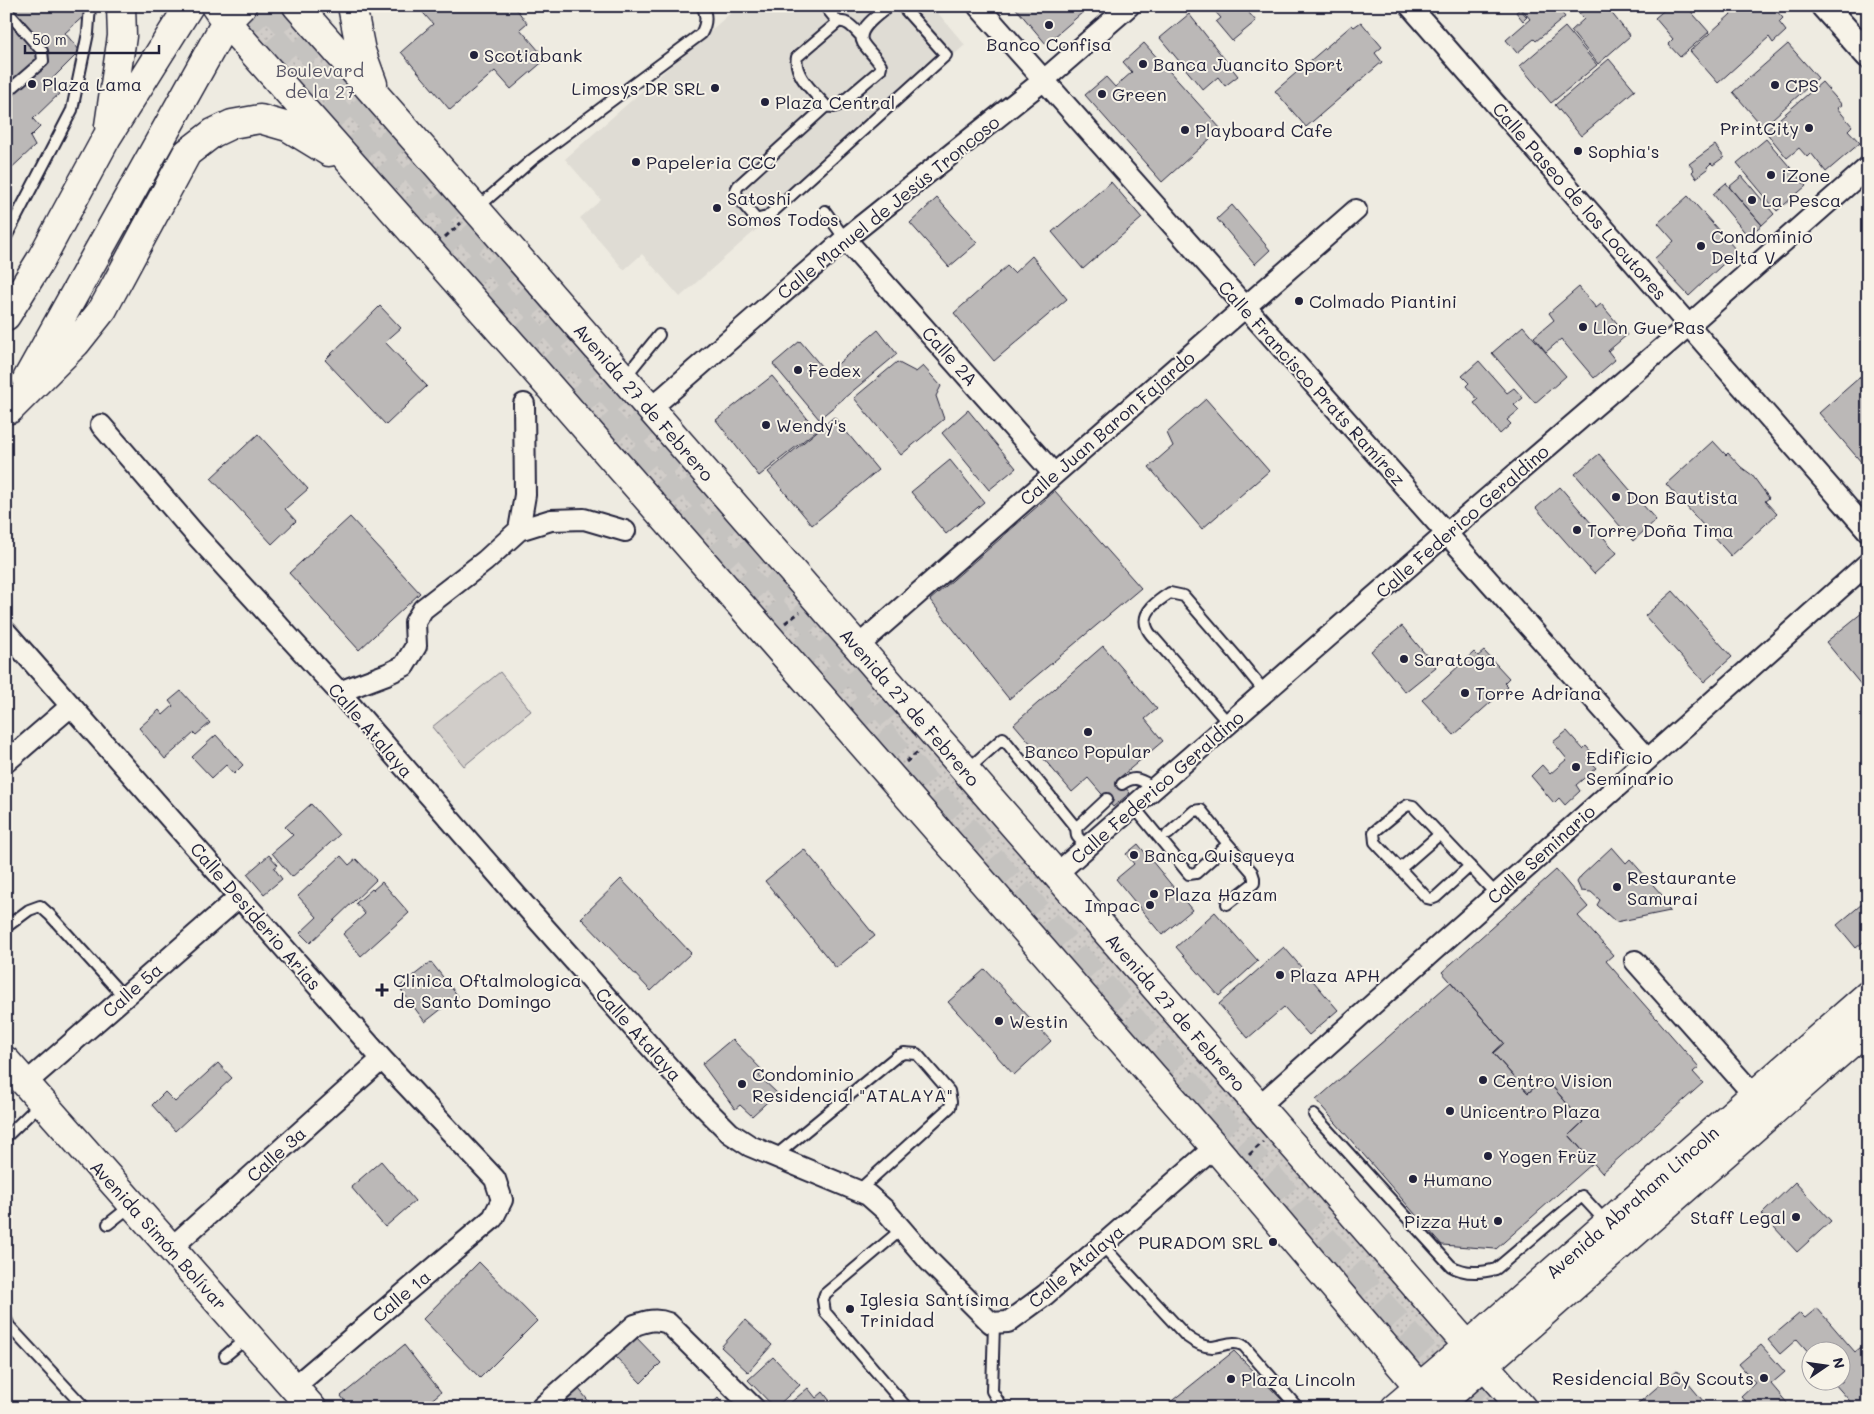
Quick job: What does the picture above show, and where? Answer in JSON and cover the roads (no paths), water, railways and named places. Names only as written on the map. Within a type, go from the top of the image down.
[{"type":"main road","points":[[107,137],[122,36],[120,6]]},
{"type":"main road","points":[[6,316],[40,261],[107,137],[189,6]]},
{"type":"main road","name":"Avenida 27 de Febrero","points":[[297,6],[1522,1408]]},
{"type":"main road","points":[[352,6],[361,51],[379,99]]},
{"type":"main road","points":[[8,412],[227,12],[354,167],[1215,1147],[1432,1403]]},
{"type":"main road","points":[[8,412],[76,343],[103,309],[188,153],[213,133],[232,124],[260,119],[288,127],[354,167]]},
{"type":"main road","name":"Avenida Abraham Lincoln","points":[[1395,1408],[1432,1403],[1607,1224],[1868,995]]},
{"type":"main road","name":"Avenida Abraham Lincoln","points":[[1477,1355],[1868,1028]]},
{"type":"main road","name":"Avenida Simón Bolívar","points":[[6,1061],[312,1408]]},
{"type":"street","name":"Calle Francisco Prats Ramírez","points":[[978,6],[1647,759]]},
{"type":"street","name":"Calle Manuel de Jesús Troncoso","points":[[650,409],[845,239],[1044,80],[1129,6]]},
{"type":"street","name":"Calle Paseo de los Locutores","points":[[1410,6],[1868,531]]},
{"type":"street","points":[[1824,6],[1868,55]]},
{"type":"street","name":"Calle Federico Geraldino","points":[[1056,874],[1689,325],[1868,167]]},
{"type":"street","name":"Calle Juan Baron Fajardo","points":[[857,647],[1356,210]]},
{"type":"street","name":"Calle 2A","points":[[845,239],[1054,474]]},
{"type":"street","points":[[519,530],[525,495],[524,404]]},
{"type":"street","name":"Calle Atalaya","points":[[101,424],[195,534],[338,692],[702,1105],[734,1136],[750,1146],[868,1195],[880,1205],[929,1261],[991,1323],[1008,1322],[1045,1295],[1215,1147]]},
{"type":"street","points":[[338,692],[404,666],[416,646],[416,622],[424,609],[485,561],[519,530],[551,520],[584,519],[625,532]]},
{"type":"street","name":"Calle Seminario","points":[[1258,1106],[1868,563]]},
{"type":"street","name":"Calle Desiderio Arias","points":[[6,632],[382,1059],[495,1179],[502,1200]]},
{"type":"street","points":[[6,762],[71,706]]},
{"type":"street","name":"Calle 5a","points":[[34,1093],[124,997],[239,897]]},
{"type":"street","points":[[1635,961],[1754,1095]]},
{"type":"street","name":"Calle 3a","points":[[171,1248],[382,1059]]},
{"type":"street","name":"Calle 1a","points":[[294,1387],[493,1218],[502,1200]]},
{"type":"street","points":[[541,1408],[635,1325],[648,1320],[660,1320],[668,1323],[754,1408]]},
{"type":"lane","points":[[6,236],[72,110],[88,33],[90,6]]},
{"type":"lane","points":[[476,209],[533,159],[701,34],[706,21],[702,6]]},
{"type":"lane","points":[[825,6],[838,22]]},
{"type":"lane","points":[[861,36],[863,30],[889,6]]},
{"type":"lane","points":[[826,106],[797,71],[797,57],[838,22],[842,21],[861,36],[863,42],[879,62],[880,70],[838,105],[826,106],[738,186],[736,190],[737,197],[755,218],[767,217],[946,55],[902,6]]},
{"type":"lane","points":[[6,10],[42,51],[44,57],[43,61],[6,93]]},
{"type":"lane","points":[[824,211],[845,239]]},
{"type":"lane","points":[[624,379],[659,335]]},
{"type":"lane","points":[[1228,724],[1154,638],[1146,626],[1146,615],[1156,601],[1170,593],[1184,596],[1236,655],[1265,692]]},
{"type":"lane","points":[[966,771],[1003,738],[1076,828],[1077,836],[1087,848]]},
{"type":"lane","points":[[1122,784],[1130,779],[1139,779],[1155,788]]},
{"type":"lane","points":[[1076,828],[1107,799]]},
{"type":"lane","points":[[1470,866],[1436,897],[1427,898],[1375,842],[1374,832],[1408,805],[1413,806],[1440,834],[1470,866],[1496,894]]},
{"type":"lane","points":[[1134,807],[1189,874],[1196,873],[1228,844]]},
{"type":"lane","points":[[1168,834],[1194,811],[1202,810],[1252,872],[1254,878],[1254,883],[1227,904]]},
{"type":"lane","points":[[1400,869],[1440,834]]},
{"type":"lane","points":[[6,927],[29,910],[40,906],[124,997]]},
{"type":"lane","points":[[774,1157],[897,1056],[904,1053],[918,1054],[949,1091],[950,1107],[858,1191]]},
{"type":"lane","points":[[6,1138],[34,1093]]},
{"type":"lane","points":[[1314,1115],[1451,1266],[1459,1271],[1484,1272],[1496,1268],[1582,1196],[1607,1224]]},
{"type":"lane","points":[[108,1224],[132,1205]]},
{"type":"lane","points":[[902,1229],[825,1294],[823,1300],[826,1312],[907,1408]]},
{"type":"lane","points":[[1102,1245],[1186,1336],[1202,1346],[1211,1347],[1235,1342],[1244,1346],[1298,1408]]},
{"type":"lane","points":[[7,1316],[9,1326],[85,1408]]},
{"type":"lane","points":[[994,1324],[992,1391],[1002,1408]]},
{"type":"lane","points":[[225,1356],[249,1336]]},
{"type":"tunnel","points":[[244,6],[1472,1408]]},
{"type":"tunnel","points":[[271,6],[808,618],[892,717]]},
{"type":"tunnel","points":[[1466,1375],[1495,1408]]},
{"type":"place","name":"Banco Confisa","points":[[1049,25]]},
{"type":"place","name":"Scotiabank","points":[[474,55]]},
{"type":"place","name":"Banca Juancito Sport","points":[[1143,64]]},
{"type":"place","name":"Plaza Lama","points":[[32,84]]},
{"type":"place","name":"CPS","points":[[1775,85]]},
{"type":"place","name":"Limosys DR SRL","points":[[715,88]]},
{"type":"place","name":"Green","points":[[1102,94]]},
{"type":"place","name":"Plaza Central","points":[[765,102]]},
{"type":"place","name":"PrintCity","points":[[1809,128]]},
{"type":"place","name":"Playboard Cafe","points":[[1185,130]]},
{"type":"place","name":"Sophia's","points":[[1578,151]]},
{"type":"place","name":"Papeleria CCC","points":[[636,162]]},
{"type":"place","name":"iZone","points":[[1771,175]]},
{"type":"place","name":"La Pesca","points":[[1752,200]]},
{"type":"place","name":"Satoshi Somos Todos","points":[[717,208]]},
{"type":"place","name":"Condominio Delta V","points":[[1701,246]]},
{"type":"place","name":"Colmado Piantini","points":[[1299,301]]},
{"type":"place","name":"Llon Gue Ras","points":[[1583,327]]},
{"type":"place","name":"Fedex","points":[[798,370]]},
{"type":"place","name":"Wendy's","points":[[766,425]]},
{"type":"place","name":"Don Bautista","points":[[1616,497]]},
{"type":"place","name":"Torre Doña Tima","points":[[1577,530]]},
{"type":"place","name":"Saratoga","points":[[1404,659]]},
{"type":"place","name":"Torre Adriana","points":[[1465,693]]},
{"type":"place","name":"Banco Popular","points":[[1088,732]]},
{"type":"place","name":"Edificio Seminario","points":[[1576,767]]},
{"type":"place","name":"Banca Quisqueya","points":[[1134,855]]},
{"type":"place","name":"Restaurante Samurai","points":[[1617,887]]},
{"type":"place","name":"Plaza Hazam","points":[[1154,894]]},
{"type":"place","name":"Impac","points":[[1150,905]]},
{"type":"place","name":"Plaza APH","points":[[1280,975]]},
{"type":"place","name":"Clinica Oftalmologica de Santo Domingo","points":[[382,990]]},
{"type":"place","name":"Westin","points":[[999,1021]]},
{"type":"place","name":"Centro Vision","points":[[1483,1080]]},
{"type":"place","name":"Condominio Residencial \"ATALAYA\"","points":[[742,1084]]},
{"type":"place","name":"Unicentro Plaza","points":[[1450,1111]]},
{"type":"place","name":"Yogen Früz","points":[[1488,1156]]},
{"type":"place","name":"Humano","points":[[1413,1179]]},
{"type":"place","name":"Staff Legal","points":[[1796,1217]]},
{"type":"place","name":"Pizza Hut","points":[[1498,1221]]},
{"type":"place","name":"PURADOM SRL","points":[[1273,1242]]},
{"type":"place","name":"Iglesia Santísima Trinidad","points":[[850,1309]]},
{"type":"place","name":"Residencial Boy Scouts","points":[[1764,1378]]},
{"type":"place","name":"Plaza Lincoln","points":[[1231,1379]]},
{"type":"park label","name":"Boulevard de la 27","points":[[320,80]]}]
